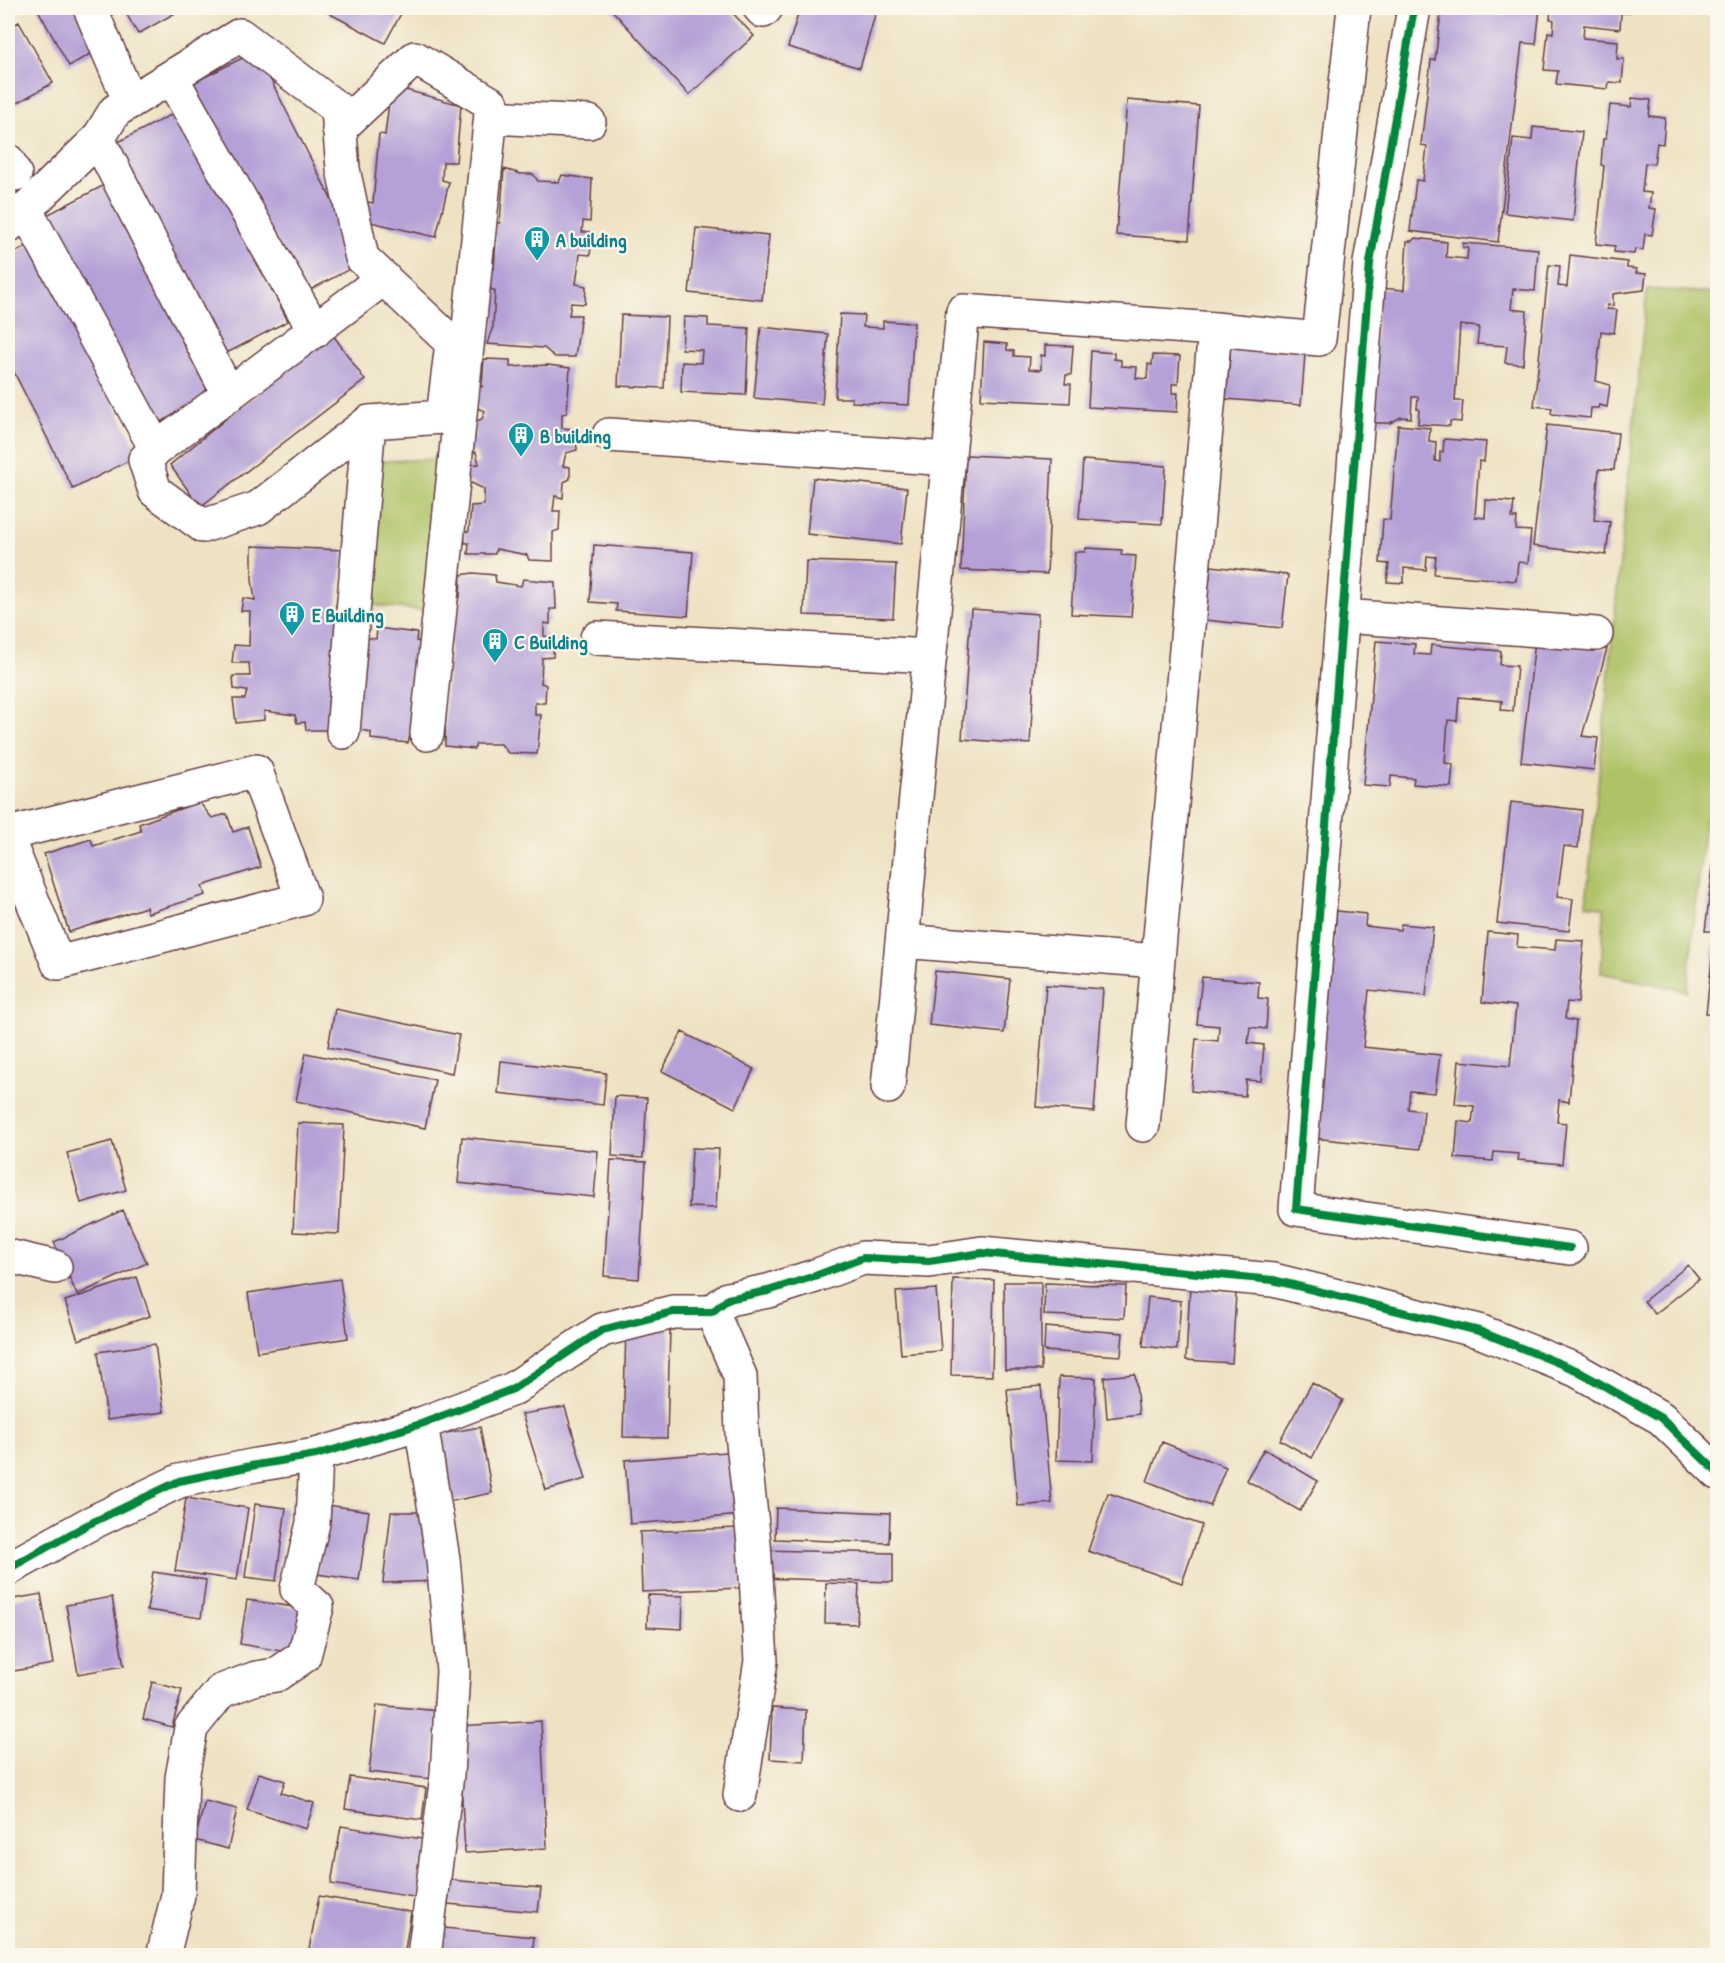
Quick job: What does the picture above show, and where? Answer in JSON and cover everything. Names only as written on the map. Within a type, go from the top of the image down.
[{"type":"street","points":[[90,8],[130,102]]},
{"type":"street","points":[[760,8],[763,10],[766,8]]},
{"type":"street","points":[[888,1087],[963,311],[1320,339],[1354,8]]},
{"type":"street","points":[[1414,8],[1370,263],[1296,1209],[1570,1248]]},
{"type":"street","points":[[156,449],[16,217],[98,139],[115,111],[240,35],[338,109],[343,169],[362,258],[384,278],[452,343],[443,417],[369,422],[258,508],[203,526],[155,491],[145,460],[156,449],[384,278]]},
{"type":"street","points":[[339,129],[415,58],[492,104],[427,734]]},
{"type":"street","points":[[171,77],[315,331]]},
{"type":"street","points":[[492,117],[589,122]]},
{"type":"street","points":[[98,139],[229,395]]},
{"type":"street","points":[[1143,1125],[1215,329]]},
{"type":"street","points":[[343,732],[369,422]]},
{"type":"street","points":[[609,435],[949,459]]},
{"type":"street","points":[[1342,615],[1596,634]]},
{"type":"street","points":[[597,638],[930,656]]},
{"type":"street","points":[[8,834],[256,771],[303,899],[58,963],[8,840]]},
{"type":"street","points":[[902,940],[1157,961]]},
{"type":"street","points":[[8,1569],[87,1525],[179,1481],[316,1455],[421,1424],[513,1389],[602,1330],[673,1312],[712,1312],[728,1299],[768,1291],[863,1258],[929,1261],[982,1253],[1273,1280],[1479,1331],[1576,1370],[1661,1418],[1718,1473]]},
{"type":"street","points":[[8,1256],[55,1267]]},
{"type":"street","points":[[712,1312],[740,1376],[742,1434],[754,1543],[761,1661],[740,1795]]},
{"type":"street","points":[[421,1424],[443,1559],[453,1671],[447,1775],[424,1956]]},
{"type":"street","points":[[163,1956],[178,1895],[182,1778],[191,1728],[221,1691],[256,1678],[276,1675],[304,1656],[317,1607],[297,1589],[313,1523],[316,1455]]},
{"type":"green space","points":[[1647,289],[1717,293],[1718,808],[1705,819],[1687,991],[1601,973],[1604,908],[1586,904]]},
{"type":"green space","points":[[438,459],[424,611],[372,605],[380,461]]},
{"type":"building","points":[[37,8],[97,8],[115,40],[69,66]]},
{"type":"building","points":[[123,8],[184,8],[138,34]]},
{"type":"building","points":[[319,8],[404,8],[385,43]]},
{"type":"building","points":[[610,8],[728,8],[754,36],[689,95]]},
{"type":"building","points":[[800,8],[877,8],[860,68],[788,47]]},
{"type":"building","points":[[1430,8],[1540,8],[1536,44],[1522,43],[1498,242],[1410,231],[1416,180],[1423,181],[1427,146],[1421,145],[1431,60],[1435,60],[1441,13],[1429,11]]},
{"type":"building","points":[[1551,8],[1629,8],[1629,13],[1621,13],[1620,29],[1584,25],[1583,38],[1618,41],[1617,59],[1624,59],[1622,83],[1609,82],[1608,89],[1556,84],[1558,71],[1544,70],[1548,32],[1553,33],[1554,20],[1550,19]]},
{"type":"building","points":[[19,22],[53,83],[8,108],[8,28]]},
{"type":"building","points":[[256,51],[363,262],[297,297],[189,85]]},
{"type":"building","points":[[391,86],[461,105],[456,162],[443,162],[442,180],[449,182],[436,237],[366,221],[367,202],[373,203],[379,134],[385,135]]},
{"type":"building","points":[[1632,98],[1651,100],[1649,116],[1665,118],[1663,144],[1657,143],[1654,164],[1645,163],[1642,192],[1651,193],[1649,208],[1656,209],[1652,235],[1645,234],[1643,250],[1635,249],[1634,254],[1614,252],[1615,246],[1596,244],[1604,166],[1601,165],[1603,139],[1606,139],[1610,105],[1631,107]]},
{"type":"building","points":[[1127,100],[1199,106],[1189,240],[1116,235]]},
{"type":"building","points":[[180,110],[288,321],[221,356],[114,144]]},
{"type":"building","points":[[1533,127],[1582,132],[1573,221],[1505,213],[1513,138],[1532,140]]},
{"type":"building","name":"A building","points":[[504,169],[521,174],[533,174],[538,181],[559,182],[562,175],[592,179],[590,222],[583,221],[582,232],[593,232],[590,255],[580,254],[576,284],[586,286],[585,304],[571,303],[569,315],[581,315],[575,357],[555,357],[544,348],[487,344],[493,326],[495,291],[483,285],[485,269],[494,269],[496,240],[488,240],[488,223],[500,223]]},
{"type":"building","points":[[112,181],[219,393],[152,426],[45,216]]},
{"type":"building","points":[[696,228],[769,235],[762,300],[689,293]]},
{"type":"building","points":[[1415,238],[1447,242],[1446,257],[1467,259],[1468,248],[1463,248],[1463,243],[1538,249],[1535,291],[1513,289],[1511,309],[1527,311],[1523,364],[1505,363],[1507,346],[1477,344],[1479,327],[1460,325],[1455,401],[1463,401],[1461,422],[1450,421],[1450,426],[1418,424],[1418,397],[1412,397],[1411,418],[1401,417],[1390,423],[1369,423],[1379,288],[1404,290],[1407,241]]},
{"type":"building","points":[[33,243],[140,455],[73,489],[8,360],[8,256]]},
{"type":"building","points":[[1570,255],[1627,262],[1627,268],[1637,269],[1636,273],[1646,274],[1644,290],[1613,294],[1613,306],[1607,305],[1607,309],[1617,310],[1614,333],[1601,331],[1596,381],[1610,385],[1607,407],[1599,405],[1598,408],[1591,408],[1590,418],[1551,414],[1552,408],[1534,406],[1549,265],[1560,266],[1558,286],[1567,287]]},
{"type":"building","points":[[840,314],[864,315],[863,327],[883,328],[883,321],[914,323],[909,405],[852,402],[852,398],[835,398]]},
{"type":"building","points":[[621,315],[667,317],[664,388],[618,386]]},
{"type":"building","points":[[684,317],[708,318],[708,326],[749,328],[746,395],[681,392],[682,362],[701,363],[702,350],[682,349]]},
{"type":"building","points":[[761,327],[828,334],[822,404],[754,398]]},
{"type":"building","points":[[331,332],[365,380],[200,507],[170,465]]},
{"type":"building","points":[[1232,336],[1306,342],[1301,405],[1226,399]]},
{"type":"building","points":[[984,342],[1007,344],[1007,350],[1014,351],[1014,356],[1030,357],[1029,369],[1041,370],[1041,355],[1045,356],[1045,345],[1073,346],[1071,375],[1066,375],[1065,384],[1071,384],[1070,403],[981,399]]},
{"type":"building","points":[[1091,351],[1114,353],[1114,359],[1121,360],[1121,366],[1137,367],[1136,378],[1147,379],[1148,364],[1152,365],[1153,355],[1180,356],[1178,384],[1172,384],[1172,393],[1178,393],[1177,412],[1088,407]]},
{"type":"building","name":"B building","points":[[484,359],[510,360],[510,367],[548,365],[570,368],[567,413],[562,414],[562,428],[575,429],[577,450],[566,453],[563,466],[570,467],[570,479],[564,482],[563,498],[555,496],[553,511],[560,511],[559,530],[553,532],[553,561],[529,560],[527,555],[496,549],[495,554],[468,554],[469,543],[465,543],[464,532],[469,531],[471,506],[484,505],[484,489],[465,480],[467,465],[479,464],[476,452],[467,452],[467,437],[475,437],[474,422],[482,419],[485,411],[477,408],[477,387],[482,387]]},
{"type":"building","points":[[1398,425],[1430,428],[1429,441],[1436,442],[1435,461],[1440,462],[1444,439],[1486,442],[1484,462],[1479,461],[1475,517],[1485,518],[1486,500],[1514,502],[1512,518],[1517,518],[1516,530],[1531,531],[1528,563],[1518,562],[1516,581],[1434,574],[1436,557],[1427,556],[1426,570],[1404,568],[1404,583],[1387,582],[1389,564],[1380,563],[1383,519],[1390,520]]},
{"type":"building","points":[[1547,425],[1618,433],[1614,470],[1599,469],[1594,520],[1610,522],[1606,555],[1533,546]]},
{"type":"building","points":[[966,455],[1052,459],[1047,574],[961,570]]},
{"type":"building","points":[[1083,460],[1166,466],[1162,524],[1079,519]]},
{"type":"building","points":[[813,478],[907,488],[901,544],[807,534]]},
{"type":"building","points":[[594,545],[693,552],[688,616],[616,611],[617,604],[590,602]]},
{"type":"building","name":"E Building","points":[[252,546],[344,550],[336,607],[347,609],[327,730],[306,730],[305,722],[297,723],[295,715],[264,711],[264,720],[236,723],[233,699],[245,699],[247,691],[234,689],[233,676],[250,676],[249,663],[232,663],[234,645],[249,646],[250,611],[241,611],[243,598],[255,600],[252,580]]},
{"type":"building","points":[[1086,548],[1122,550],[1121,555],[1136,556],[1131,617],[1071,614],[1075,552],[1085,552]]},
{"type":"building","points":[[806,561],[896,564],[893,618],[804,615]]},
{"type":"building","points":[[1211,566],[1288,575],[1282,628],[1205,620]]},
{"type":"building","name":"C Building","points":[[473,573],[495,575],[496,582],[521,586],[523,579],[555,582],[556,609],[550,609],[550,624],[544,623],[544,636],[554,638],[553,657],[542,658],[541,683],[546,685],[545,703],[535,703],[535,715],[541,715],[537,754],[508,753],[501,744],[476,744],[474,749],[445,746],[446,691],[455,596],[460,597],[461,575]]},
{"type":"building","points":[[971,609],[1038,614],[1030,744],[962,739]]},
{"type":"building","points":[[377,628],[417,633],[416,641],[431,643],[420,736],[410,735],[408,743],[371,739],[371,732],[354,729],[361,637],[376,639]]},
{"type":"building","points":[[1376,641],[1415,644],[1414,654],[1430,655],[1431,645],[1501,651],[1500,665],[1517,666],[1513,711],[1501,710],[1502,701],[1459,697],[1457,721],[1448,720],[1445,763],[1453,764],[1451,787],[1413,784],[1414,778],[1391,776],[1390,787],[1363,785]]},
{"type":"building","points":[[1535,641],[1607,649],[1582,736],[1598,738],[1594,770],[1521,762]]},
{"type":"building","points":[[199,802],[212,818],[227,814],[233,832],[248,827],[261,867],[202,886],[205,895],[148,913],[146,907],[69,932],[44,854],[91,839],[93,846],[141,831],[139,824]]},
{"type":"building","points":[[1511,802],[1582,810],[1578,848],[1564,846],[1557,897],[1573,899],[1569,931],[1497,923]]},
{"type":"building","points":[[1714,859],[1718,860],[1718,931],[1705,931]]},
{"type":"building","points":[[1337,911],[1366,914],[1365,926],[1400,930],[1401,924],[1433,927],[1426,996],[1369,990],[1363,1047],[1440,1055],[1435,1093],[1410,1091],[1408,1109],[1424,1111],[1420,1149],[1313,1138]]},
{"type":"building","points":[[1488,932],[1518,935],[1517,947],[1555,950],[1556,939],[1584,941],[1578,1003],[1567,1002],[1565,1019],[1576,1021],[1569,1102],[1559,1100],[1557,1122],[1566,1123],[1562,1164],[1518,1160],[1519,1154],[1494,1152],[1493,1161],[1455,1158],[1458,1121],[1472,1123],[1474,1106],[1455,1104],[1459,1061],[1510,1066],[1516,1006],[1482,1002]]},
{"type":"building","points":[[1714,942],[1718,942],[1718,1014],[1706,1013]]},
{"type":"building","points":[[935,971],[1010,979],[1004,1033],[929,1025]]},
{"type":"building","points":[[1202,977],[1259,982],[1258,998],[1268,999],[1266,1029],[1250,1027],[1248,1043],[1264,1045],[1261,1081],[1246,1080],[1245,1096],[1191,1091],[1196,1039],[1218,1041],[1219,1026],[1197,1024]]},
{"type":"building","points":[[1046,985],[1103,989],[1094,1112],[1036,1107]]},
{"type":"building","points":[[335,1009],[459,1035],[452,1073],[328,1047]]},
{"type":"building","points":[[682,1032],[754,1069],[735,1108],[662,1071]]},
{"type":"building","points":[[306,1053],[435,1080],[425,1128],[296,1101]]},
{"type":"building","points":[[501,1061],[606,1073],[603,1105],[498,1093]]},
{"type":"building","points":[[615,1096],[647,1098],[643,1158],[612,1156]]},
{"type":"building","points":[[298,1123],[344,1125],[339,1234],[293,1232]]},
{"type":"building","points":[[462,1137],[598,1151],[594,1197],[458,1183]]},
{"type":"building","points":[[112,1141],[126,1190],[81,1203],[67,1153]]},
{"type":"building","points":[[692,1148],[719,1149],[716,1208],[689,1207]]},
{"type":"building","points":[[611,1160],[646,1162],[639,1279],[604,1276]]},
{"type":"building","points":[[123,1210],[147,1263],[77,1295],[54,1242]]},
{"type":"building","points":[[1688,1265],[1699,1279],[1655,1314],[1644,1301]]},
{"type":"building","points":[[137,1277],[150,1316],[78,1340],[65,1301]]},
{"type":"building","points":[[340,1279],[348,1338],[257,1352],[248,1293]]},
{"type":"building","points":[[953,1279],[994,1280],[992,1376],[951,1375]]},
{"type":"building","points":[[1004,1282],[1041,1282],[1041,1370],[1005,1370]]},
{"type":"building","points":[[1045,1283],[1126,1286],[1124,1318],[1044,1315]]},
{"type":"building","points":[[1190,1286],[1214,1287],[1214,1292],[1236,1293],[1232,1363],[1186,1360]]},
{"type":"building","points":[[936,1289],[941,1351],[901,1354],[896,1292]]},
{"type":"building","points":[[1148,1297],[1181,1301],[1177,1350],[1143,1346]]},
{"type":"building","points":[[1045,1327],[1123,1333],[1121,1356],[1044,1351]]},
{"type":"building","points":[[626,1328],[670,1329],[667,1438],[623,1437]]},
{"type":"building","points":[[155,1344],[164,1412],[107,1420],[98,1352]]},
{"type":"building","points":[[1135,1374],[1139,1414],[1107,1418],[1104,1377]]},
{"type":"building","points":[[1059,1377],[1096,1378],[1093,1461],[1056,1460]]},
{"type":"building","points":[[1312,1383],[1343,1400],[1312,1458],[1280,1440]]},
{"type":"building","points":[[1041,1386],[1052,1503],[1018,1506],[1007,1389]]},
{"type":"building","points":[[565,1407],[586,1479],[546,1490],[522,1414]]},
{"type":"building","points":[[480,1427],[492,1493],[447,1502],[435,1435]]},
{"type":"building","points":[[1162,1442],[1226,1467],[1210,1506],[1147,1481]]},
{"type":"building","points":[[1264,1449],[1318,1481],[1300,1511],[1246,1480]]},
{"type":"building","points":[[739,1451],[743,1515],[630,1524],[625,1460]]},
{"type":"building","points":[[1108,1493],[1202,1525],[1182,1583],[1088,1551]]},
{"type":"building","points":[[186,1498],[248,1508],[237,1580],[175,1571]]},
{"type":"building","points":[[255,1504],[286,1508],[276,1581],[245,1577]]},
{"type":"building","points":[[327,1505],[369,1511],[359,1580],[317,1574]]},
{"type":"building","points":[[776,1508],[890,1513],[889,1543],[775,1539]]},
{"type":"building","points":[[391,1512],[423,1512],[438,1581],[383,1583]]},
{"type":"building","points":[[739,1528],[741,1588],[642,1592],[640,1532]]},
{"type":"building","points":[[759,1550],[893,1553],[893,1582],[758,1578]]},
{"type":"building","points":[[153,1572],[206,1580],[201,1618],[147,1610]]},
{"type":"building","points":[[826,1583],[859,1584],[857,1624],[825,1623]]},
{"type":"building","points":[[41,1594],[53,1664],[8,1672],[8,1600]]},
{"type":"building","points":[[648,1595],[683,1596],[682,1629],[647,1627]]},
{"type":"building","points":[[112,1597],[124,1666],[78,1674],[66,1605]]},
{"type":"building","points":[[247,1600],[301,1608],[293,1653],[240,1644]]},
{"type":"building","points":[[152,1682],[182,1690],[172,1727],[143,1719]]},
{"type":"building","points":[[377,1705],[439,1711],[432,1779],[369,1772]]},
{"type":"building","points":[[772,1708],[806,1710],[804,1761],[770,1759]]},
{"type":"building","points":[[541,1721],[547,1848],[465,1853],[458,1726]]},
{"type":"building","points":[[259,1773],[285,1781],[281,1793],[314,1803],[306,1829],[247,1810]]},
{"type":"building","points":[[350,1777],[426,1788],[422,1820],[345,1809]]},
{"type":"building","points":[[205,1801],[237,1809],[228,1849],[195,1840]]},
{"type":"building","points":[[341,1826],[429,1840],[420,1898],[331,1884]]},
{"type":"building","points":[[439,1879],[541,1888],[538,1912],[437,1903]]},
{"type":"building","points":[[319,1896],[411,1912],[404,1956],[349,1956],[309,1949]]},
{"type":"building","points":[[434,1927],[534,1937],[532,1956],[495,1956],[432,1948]]},
{"type":"cycle path","points":[[1414,8],[1370,263],[1296,1209],[1570,1248]]},
{"type":"cycle path","points":[[8,1569],[87,1525],[179,1481],[316,1455],[421,1424],[513,1389],[602,1330],[673,1312],[712,1312],[728,1299],[768,1291],[863,1258],[929,1261],[982,1253],[1273,1280],[1479,1331],[1576,1370],[1661,1418],[1718,1473]]},
{"type":"place","name":"A building","points":[[537,262]]},
{"type":"place","name":"B building","points":[[521,458]]},
{"type":"place","name":"E Building","points":[[292,637]]},
{"type":"place","name":"C Building","points":[[495,664]]}]
